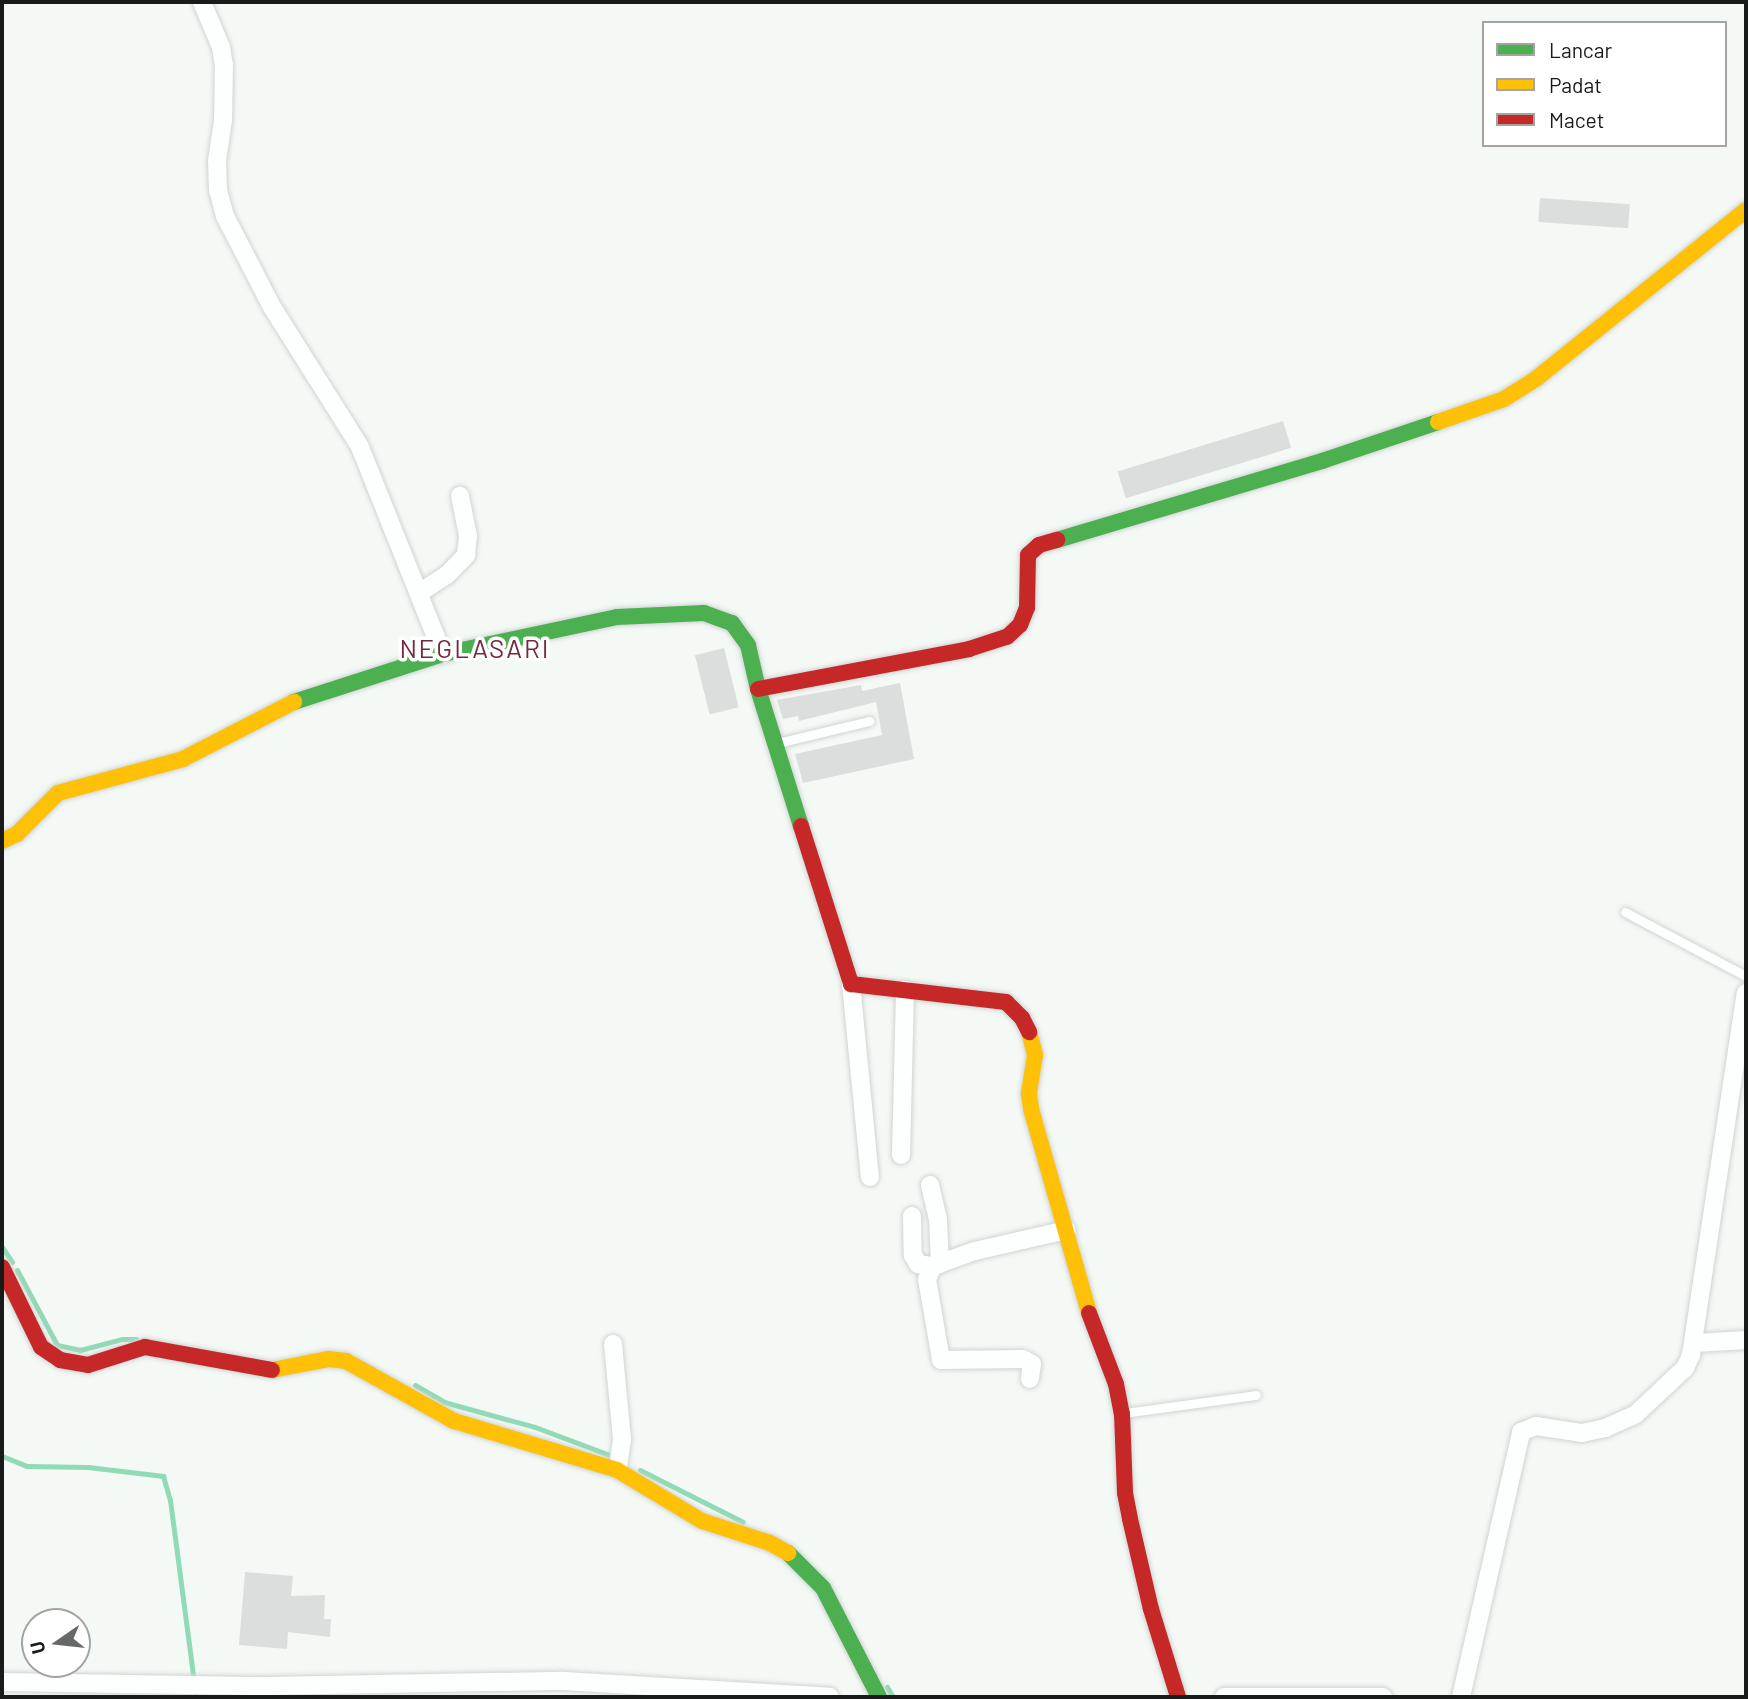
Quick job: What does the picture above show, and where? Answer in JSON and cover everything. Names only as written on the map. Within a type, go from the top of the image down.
[{"type":"street","points":[[202,2],[222,47],[224,65],[223,120],[217,170],[218,190],[225,216],[272,307],[360,447],[443,654]]},
{"type":"street","points":[[758,689],[969,649],[1007,637],[1020,625],[1027,608],[1028,555],[1039,545],[1322,461],[1504,399],[1537,378],[1746,209]]},
{"type":"street","points":[[419,593],[447,575],[466,555],[468,536],[460,496]]},
{"type":"street","points":[[2,841],[17,834],[58,793],[136,774],[183,759],[297,700],[443,654],[617,617],[704,613],[732,623],[748,645],[758,689],[851,985],[870,1177]]},
{"type":"street","points":[[851,985],[997,1000],[1012,1007],[1022,1018],[1034,1048],[1029,1094],[1031,1109],[1091,1319],[1109,1362],[1122,1414],[1125,1493],[1130,1519],[1151,1609],[1178,1697]]},
{"type":"street","points":[[901,1155],[905,990]]},
{"type":"street","points":[[1461,1697],[1521,1432],[1536,1426],[1583,1433],[1605,1428],[1636,1414],[1685,1368],[1695,1343],[1717,1171],[1746,993]]},
{"type":"street","points":[[930,1185],[938,1219],[937,1265]]},
{"type":"street","points":[[912,1216],[913,1255],[918,1264],[937,1265]]},
{"type":"street","points":[[1030,1379],[1032,1364],[1023,1359],[942,1360],[928,1272],[937,1265],[975,1251],[1067,1230]]},
{"type":"street","points":[[2,1267],[41,1347],[60,1360],[88,1365],[145,1347],[267,1371],[328,1359],[346,1361],[392,1384],[432,1411],[454,1421],[617,1468],[702,1521],[770,1543],[808,1568],[823,1588],[878,1697]]},
{"type":"street","points":[[1695,1343],[1746,1339]]},
{"type":"street","points":[[613,1344],[622,1448],[617,1468]]},
{"type":"street","points":[[2,1682],[210,1685],[564,1681],[830,1697]]},
{"type":"street","points":[[1224,1697],[1383,1697]]},
{"type":"lane","points":[[775,743],[869,721]]},
{"type":"lane","points":[[1625,912],[1746,976]]},
{"type":"lane","points":[[1122,1414],[1256,1395]]},
{"type":"building","points":[[1540,198],[1630,204],[1628,228],[1538,222]]},
{"type":"building","points":[[1283,421],[1291,448],[1126,498],[1118,472]]},
{"type":"building","points":[[724,648],[739,707],[710,714],[695,655]]},
{"type":"building","points":[[900,683],[914,759],[803,783],[795,754],[882,735],[876,702],[799,721],[798,716],[783,719],[777,700],[861,685],[862,691]]},
{"type":"building","points":[[245,1572],[293,1576],[291,1596],[325,1595],[324,1619],[331,1619],[330,1637],[288,1632],[287,1649],[239,1645]]},
{"type":"waterway","points":[[2,1247],[12,1262]]},
{"type":"waterway","points":[[17,1270],[57,1345],[80,1350],[122,1339],[136,1339]]},
{"type":"waterway","points":[[415,1385],[444,1402],[535,1427],[612,1456]]},
{"type":"waterway","points":[[2,1456],[27,1466],[88,1467],[163,1476],[170,1500],[196,1697]]},
{"type":"waterway","points":[[640,1470],[743,1522]]},
{"type":"waterway","points":[[887,1687],[893,1697]]},
{"type":"traffic: fast","points":[[1057,540],[1322,461],[1438,422]]},
{"type":"traffic: fast","points":[[294,702],[443,654],[617,617],[704,613],[732,623],[748,645],[758,689],[801,826]]},
{"type":"traffic: fast","points":[[788,1553],[823,1588],[879,1697]]},
{"type":"traffic: slow","points":[[1438,422],[1504,399],[1537,378],[1746,210]]},
{"type":"traffic: slow","points":[[2,841],[17,834],[58,793],[183,759],[294,702]]},
{"type":"traffic: slow","points":[[1029,1032],[1035,1055],[1029,1094],[1031,1109],[1089,1313]]},
{"type":"traffic: slow","points":[[272,1370],[328,1359],[346,1361],[454,1421],[617,1470],[702,1521],[770,1543],[788,1553]]},
{"type":"traffic: jam","points":[[758,689],[969,649],[1007,637],[1020,625],[1027,608],[1028,555],[1039,545],[1057,540]]},
{"type":"traffic: jam","points":[[801,826],[851,984],[1006,1002],[1022,1018],[1029,1032]]},
{"type":"traffic: jam","points":[[2,1267],[41,1347],[60,1360],[88,1365],[145,1347],[272,1370]]},
{"type":"traffic: jam","points":[[1089,1313],[1116,1384],[1122,1414],[1125,1493],[1130,1519],[1151,1609],[1178,1697]]},
{"type":"district","name":"NEGLASARI","points":[[475,648]]}]
